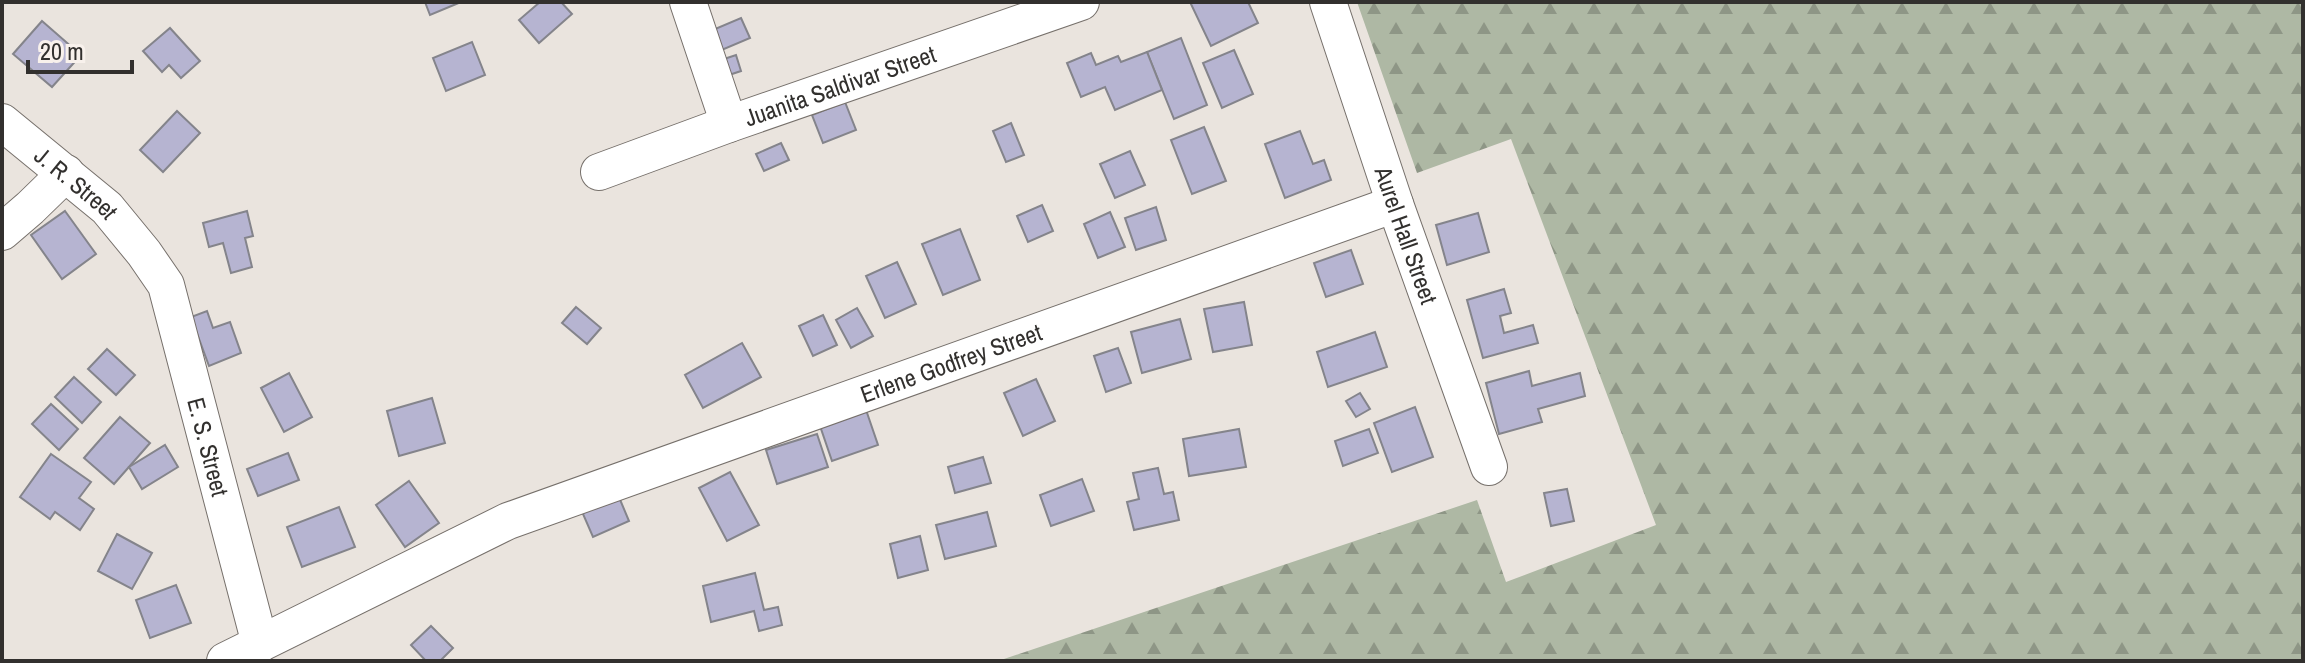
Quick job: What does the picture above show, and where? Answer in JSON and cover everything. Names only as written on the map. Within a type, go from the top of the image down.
[{"type":"street","points":[[688,2],[729,124]]},
{"type":"street","name":"Juanita Saldivar Street","points":[[599,172],[1040,8],[1081,2]]},
{"type":"street","name":"Aurel Hall Street","points":[[1328,2],[1395,204],[1489,467]]},
{"type":"street","name":"J. R. Street","points":[[2,122],[107,208],[144,253]]},
{"type":"street","points":[[2,232],[66,173]]},
{"type":"street","name":"Erlene Godfrey Street","points":[[225,661],[508,521],[1395,204]]},
{"type":"street","name":"E. S. Street","points":[[144,253],[166,285],[260,644]]},
{"type":"green space","points":[[1357,2],[2303,2],[2303,661],[998,661],[1477,500],[1506,582],[1656,525],[1511,139],[1417,173]]},
{"type":"building","points":[[425,2],[461,2],[430,15]]},
{"type":"building","points":[[540,2],[561,2],[572,14],[539,43],[519,20]]},
{"type":"building","points":[[1190,2],[1248,2],[1258,23],[1211,46]]},
{"type":"building","points":[[741,18],[750,38],[717,52],[708,32]]},
{"type":"building","points":[[42,21],[81,55],[52,87],[13,54]]},
{"type":"building","points":[[170,28],[200,61],[181,78],[169,65],[162,72],[143,51]]},
{"type":"building","points":[[1181,38],[1207,105],[1174,119],[1147,52]]},
{"type":"building","points":[[472,42],[485,75],[446,91],[433,58]]},
{"type":"building","points":[[1234,50],[1253,94],[1222,108],[1203,63]]},
{"type":"building","points":[[1147,52],[1162,90],[1115,110],[1105,87],[1081,97],[1067,63],[1091,53],[1096,65],[1118,56],[1121,62]]},
{"type":"building","points":[[736,55],[741,71],[720,78],[715,62]]},
{"type":"building","points":[[845,102],[856,130],[823,143],[812,115]]},
{"type":"building","points":[[177,111],[200,133],[163,172],[140,150]]},
{"type":"building","points":[[1011,123],[1024,155],[1006,162],[993,131]]},
{"type":"building","points":[[1204,127],[1226,181],[1192,194],[1171,140]]},
{"type":"building","points":[[1300,131],[1313,164],[1324,160],[1331,180],[1285,198],[1265,144]]},
{"type":"building","points":[[781,143],[789,160],[764,171],[756,154]]},
{"type":"building","points":[[1130,151],[1145,185],[1115,198],[1100,164]]},
{"type":"building","points":[[1042,205],[1053,231],[1028,242],[1017,216]]},
{"type":"building","points":[[1156,207],[1166,240],[1136,250],[1125,218]]},
{"type":"building","points":[[65,211],[96,254],[62,279],[31,235]]},
{"type":"building","points":[[247,211],[253,236],[245,238],[252,267],[231,273],[223,243],[209,247],[203,223]]},
{"type":"building","points":[[1110,212],[1125,247],[1098,258],[1084,224]]},
{"type":"building","points":[[1478,213],[1489,252],[1447,265],[1436,225]]},
{"type":"building","points":[[960,229],[980,280],[943,295],[922,244]]},
{"type":"building","points":[[1351,250],[1363,284],[1326,297],[1314,263]]},
{"type":"building","points":[[897,262],[916,304],[885,318],[866,276]]},
{"type":"building","points":[[1504,289],[1511,313],[1500,316],[1504,333],[1533,325],[1538,343],[1483,358],[1467,300]]},
{"type":"building","points":[[1244,302],[1252,345],[1213,352],[1204,309]]},
{"type":"building","points":[[576,307],[601,328],[587,344],[562,323]]},
{"type":"building","points":[[857,308],[873,336],[851,348],[836,320]]},
{"type":"building","points":[[207,311],[213,328],[230,322],[241,353],[209,366],[191,317]]},
{"type":"building","points":[[823,315],[837,345],[813,356],[799,326]]},
{"type":"building","points":[[1180,319],[1191,359],[1142,373],[1131,332]]},
{"type":"building","points":[[1375,332],[1387,367],[1328,387],[1317,352]]},
{"type":"building","points":[[742,343],[761,377],[703,408],[685,375]]},
{"type":"building","points":[[1118,348],[1131,383],[1106,392],[1094,356]]},
{"type":"building","points":[[107,349],[135,375],[116,395],[88,369]]},
{"type":"building","points":[[1529,371],[1532,386],[1580,373],[1585,396],[1538,409],[1542,422],[1499,434],[1486,383]]},
{"type":"building","points":[[289,373],[312,417],[284,432],[261,388]]},
{"type":"building","points":[[74,377],[101,402],[82,423],[55,397]]},
{"type":"building","points":[[1036,379],[1055,421],[1023,436],[1004,393]]},
{"type":"building","points":[[1360,393],[1370,409],[1356,417],[1346,401]]},
{"type":"building","points":[[432,398],[445,443],[399,456],[387,411]]},
{"type":"building","points":[[51,404],[78,429],[59,450],[32,424]]},
{"type":"building","points":[[864,404],[878,445],[832,461],[818,420]]},
{"type":"building","points":[[1415,407],[1433,457],[1392,472],[1374,423]]},
{"type":"building","points":[[120,417],[150,443],[114,484],[84,458]]},
{"type":"building","points":[[1239,429],[1246,467],[1189,476],[1183,439]]},
{"type":"building","points":[[1369,429],[1378,453],[1343,466],[1335,441]]},
{"type":"building","points":[[817,434],[828,467],[777,484],[766,450]]},
{"type":"building","points":[[165,445],[178,467],[142,489],[129,467]]},
{"type":"building","points":[[288,453],[299,480],[258,496],[247,469]]},
{"type":"building","points":[[51,454],[91,482],[79,498],[94,509],[80,530],[55,512],[50,519],[20,497]]},
{"type":"building","points":[[983,457],[991,483],[955,493],[948,467]]},
{"type":"building","points":[[1158,468],[1164,494],[1173,492],[1179,520],[1134,530],[1127,502],[1139,499],[1133,473]]},
{"type":"building","points":[[730,472],[759,525],[727,541],[699,488]]},
{"type":"building","points":[[1082,479],[1094,511],[1051,526],[1040,495]]},
{"type":"building","points":[[409,481],[439,523],[405,547],[376,505]]},
{"type":"building","points":[[1567,489],[1574,521],[1551,526],[1544,493]]},
{"type":"building","points":[[616,490],[629,521],[593,537],[580,507]]},
{"type":"building","points":[[339,507],[355,547],[302,567],[287,527]]},
{"type":"building","points":[[987,512],[996,546],[945,559],[936,525]]},
{"type":"building","points":[[117,534],[152,553],[132,589],[98,571]]},
{"type":"building","points":[[920,536],[928,570],[898,578],[890,544]]},
{"type":"building","points":[[755,573],[764,610],[778,607],[782,625],[759,631],[754,611],[711,622],[703,586]]},
{"type":"building","points":[[176,585],[191,623],[150,638],[136,600]]},
{"type":"building","points":[[431,626],[453,648],[440,661],[426,661],[411,645]]}]
